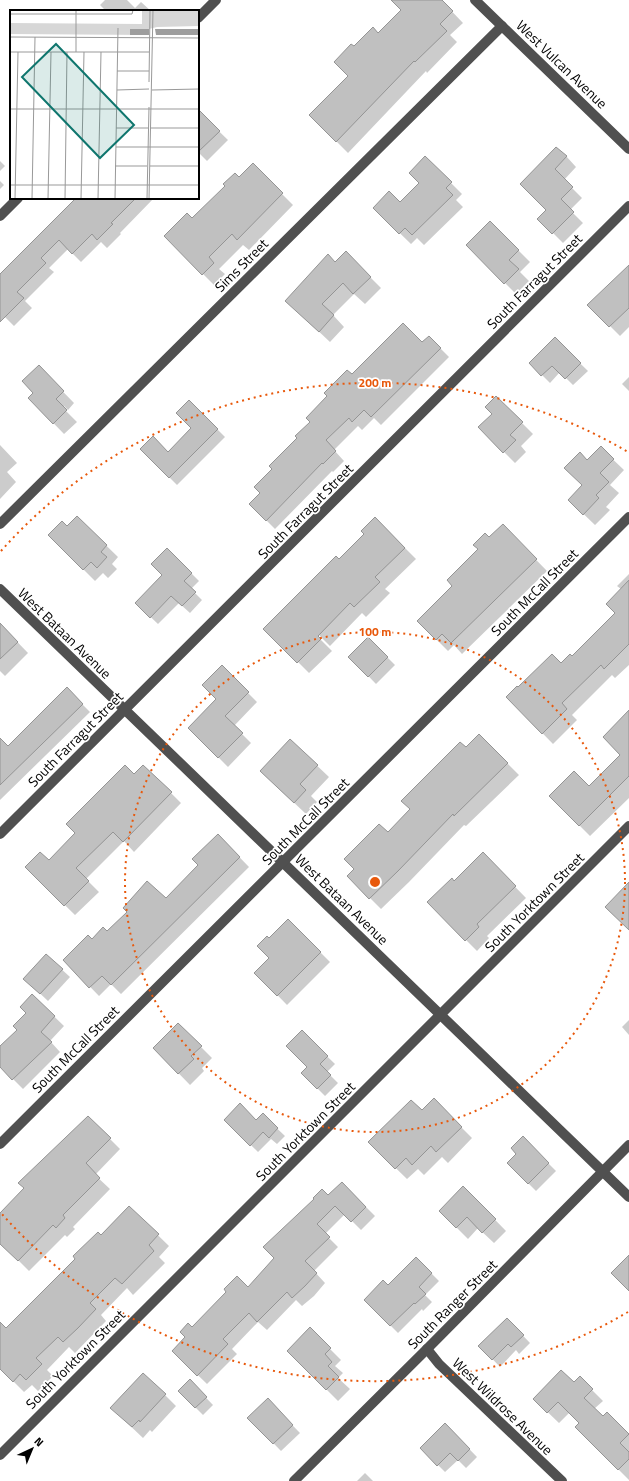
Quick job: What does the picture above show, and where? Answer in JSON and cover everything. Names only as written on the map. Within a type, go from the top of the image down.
[{"type":"street","points":[[199,17],[216,0]]},
{"type":"street","name":"West Vulcan Avenue","points":[[475,0],[629,149]]},
{"type":"street","name":"Sims Street","points":[[0,524],[502,26]]},
{"type":"street","points":[[0,216],[17,199]]},
{"type":"street","name":"South Farragut Street","points":[[0,834],[629,206]]},
{"type":"street","name":"South McCall Street","points":[[0,1144],[629,517]]},
{"type":"street","name":"West Bataan Avenue","points":[[0,589],[126,709],[629,1197]]},
{"type":"street","name":"South Yorktown Street","points":[[0,1454],[629,826]]},
{"type":"street","name":"South Ranger Street","points":[[294,1481],[629,1145]]},
{"type":"street","name":"West Wildrose Avenue","points":[[427,1349],[439,1364],[562,1481]]},
{"type":"building","points":[[391,0],[442,0],[453,11],[440,24],[447,31],[415,62],[414,61],[336,142],[309,115],[348,76],[334,62],[351,44],[354,46],[373,27],[378,33],[401,10]]},
{"type":"building","points":[[199,110],[220,131],[199,151]]},
{"type":"building","points":[[556,147],[567,156],[555,169],[573,187],[561,199],[574,212],[552,234],[537,219],[546,210],[520,184]]},
{"type":"building","points":[[425,156],[452,182],[446,188],[453,195],[412,235],[405,228],[399,234],[373,208],[389,191],[400,202],[419,183],[409,173]]},
{"type":"building","points":[[253,163],[283,193],[237,240],[232,234],[209,257],[214,263],[202,275],[164,236],[187,213],[192,218],[225,186],[223,184],[235,173],[239,177]]},
{"type":"building","points":[[75,199],[135,199],[111,223],[113,224],[97,240],[92,234],[72,254],[59,240],[41,258],[46,263],[17,292],[24,298],[0,322],[0,274]]},
{"type":"building","points":[[490,221],[519,250],[509,260],[519,269],[504,284],[466,245]]},
{"type":"building","points":[[346,251],[371,277],[353,294],[343,283],[322,304],[334,315],[319,332],[285,301],[328,254],[335,262]]},
{"type":"building","points":[[629,265],[629,308],[609,327],[587,305]]},
{"type":"building","points":[[403,323],[422,342],[429,336],[441,348],[371,417],[364,410],[352,422],[349,418],[326,440],[336,451],[323,464],[322,463],[266,521],[249,504],[260,493],[254,487],[272,469],[269,466],[297,438],[295,436],[310,422],[306,418],[327,396],[324,393],[347,370],[352,374]]},
{"type":"building","points":[[555,337],[581,363],[565,379],[552,366],[541,376],[529,363]]},
{"type":"building","points":[[39,365],[64,391],[56,399],[67,410],[53,424],[28,398],[33,393],[22,381]]},
{"type":"building","points":[[496,396],[523,422],[510,435],[516,440],[503,453],[478,427],[492,414],[485,407]]},
{"type":"building","points":[[189,400],[218,429],[169,478],[140,449],[153,436],[168,452],[191,428],[176,413]]},
{"type":"building","points":[[601,446],[614,459],[600,473],[609,482],[596,495],[599,498],[583,515],[568,500],[582,485],[564,468],[580,452],[587,460]]},
{"type":"building","points":[[77,516],[107,545],[101,552],[107,557],[97,568],[91,562],[83,570],[48,535],[62,521],[67,526]]},
{"type":"building","points":[[375,517],[405,548],[375,577],[380,582],[354,607],[350,603],[318,636],[321,639],[297,663],[263,629],[336,556],[339,559],[364,534],[361,531]]},
{"type":"building","points":[[503,524],[537,559],[451,643],[442,634],[436,640],[417,621],[452,586],[447,580],[478,549],[473,545],[485,533],[489,537]]},
{"type":"building","points":[[167,548],[192,573],[184,581],[196,592],[182,606],[171,596],[150,618],[135,603],[162,575],[151,564]]},
{"type":"building","points":[[629,580],[629,644],[604,669],[601,665],[562,703],[567,709],[542,734],[506,697],[552,654],[561,663],[570,654],[572,656],[615,613],[606,604]]},
{"type":"building","points":[[0,623],[18,642],[0,659]]},
{"type":"building","points":[[368,637],[388,657],[368,677],[348,657]]},
{"type":"building","points":[[222,665],[249,692],[225,716],[243,733],[218,758],[188,728],[216,699],[202,685]]},
{"type":"building","points":[[67,687],[83,704],[0,785],[0,738],[8,746]]},
{"type":"building","points":[[629,710],[629,776],[579,826],[549,796],[574,771],[589,786],[620,755],[603,737]]},
{"type":"building","points":[[479,734],[508,763],[454,816],[453,814],[369,899],[347,876],[354,869],[344,859],[379,824],[388,832],[410,809],[401,801],[460,742],[466,747]]},
{"type":"building","points":[[290,739],[318,765],[300,784],[306,790],[294,803],[260,771]]},
{"type":"building","points":[[125,765],[134,774],[143,765],[172,792],[123,842],[113,832],[76,868],[89,881],[64,906],[25,867],[40,852],[49,860],[75,833],[66,824]]},
{"type":"building","points":[[218,834],[240,857],[111,985],[102,976],[89,988],[63,960],[88,935],[92,939],[103,927],[107,931],[127,912],[123,908],[147,881],[166,898],[198,865],[192,859]]},
{"type":"building","points":[[483,852],[516,886],[477,924],[479,927],[465,941],[427,902],[452,878],[454,881]]},
{"type":"building","points":[[629,882],[629,930],[605,907]]},
{"type":"building","points":[[288,919],[321,952],[277,996],[254,973],[269,958],[257,946],[267,936],[269,938]]},
{"type":"building","points":[[46,954],[63,969],[40,994],[23,979]]},
{"type":"building","points":[[32,994],[55,1016],[41,1032],[52,1042],[12,1080],[0,1067],[0,1046],[17,1030],[13,1026],[26,1013],[20,1007]]},
{"type":"building","points":[[178,1023],[202,1046],[191,1056],[194,1059],[178,1074],[153,1048]]},
{"type":"building","points":[[302,1030],[328,1056],[320,1064],[331,1075],[317,1089],[301,1073],[307,1067],[286,1046]]},
{"type":"building","points":[[434,1098],[462,1127],[436,1152],[431,1146],[412,1165],[406,1158],[395,1169],[368,1142],[411,1100],[422,1110]]},
{"type":"building","points":[[240,1103],[256,1120],[263,1113],[278,1128],[269,1138],[263,1132],[250,1146],[224,1120]]},
{"type":"building","points":[[88,1116],[111,1138],[86,1163],[100,1178],[63,1215],[65,1218],[56,1228],[53,1225],[18,1261],[0,1244],[0,1213],[24,1188],[18,1183]]},
{"type":"building","points":[[523,1136],[549,1163],[528,1184],[507,1163],[516,1154],[511,1148]]},
{"type":"building","points":[[342,1182],[366,1207],[351,1222],[335,1206],[317,1224],[330,1237],[305,1261],[317,1273],[292,1298],[287,1292],[257,1322],[249,1313],[223,1339],[228,1344],[197,1376],[172,1351],[185,1337],[180,1332],[188,1323],[192,1327],[226,1292],[224,1289],[237,1276],[248,1287],[274,1258],[263,1247],[314,1199],[313,1198],[322,1189],[328,1195]]},
{"type":"building","points":[[463,1186],[496,1219],[482,1233],[467,1217],[456,1228],[439,1211]]},
{"type":"building","points":[[129,1206],[159,1234],[149,1245],[154,1251],[122,1284],[115,1278],[90,1303],[96,1309],[63,1342],[58,1337],[36,1358],[42,1364],[26,1380],[20,1374],[13,1382],[0,1369],[0,1322],[6,1328],[75,1259],[73,1256],[98,1232],[101,1235]]},
{"type":"building","points":[[629,1255],[629,1291],[611,1273]]},
{"type":"building","points":[[416,1257],[432,1273],[419,1287],[426,1294],[415,1304],[414,1303],[390,1326],[364,1300],[383,1280],[388,1285]]},
{"type":"building","points":[[507,1318],[524,1335],[511,1347],[508,1344],[492,1360],[478,1346]]},
{"type":"building","points":[[310,1327],[331,1348],[325,1354],[332,1362],[328,1366],[339,1377],[326,1390],[287,1351]]},
{"type":"building","points":[[561,1370],[574,1382],[580,1376],[593,1389],[584,1398],[603,1416],[607,1412],[629,1434],[620,1443],[629,1452],[629,1459],[618,1470],[575,1427],[579,1423],[558,1402],[547,1413],[533,1399]]},
{"type":"building","points":[[143,1373],[166,1394],[140,1422],[139,1420],[132,1427],[110,1408]]},
{"type":"building","points":[[190,1379],[207,1397],[195,1408],[178,1391]]},
{"type":"building","points":[[268,1398],[293,1425],[273,1444],[247,1418]]},
{"type":"building","points":[[445,1423],[470,1449],[458,1461],[450,1453],[437,1466],[420,1448]]}]
